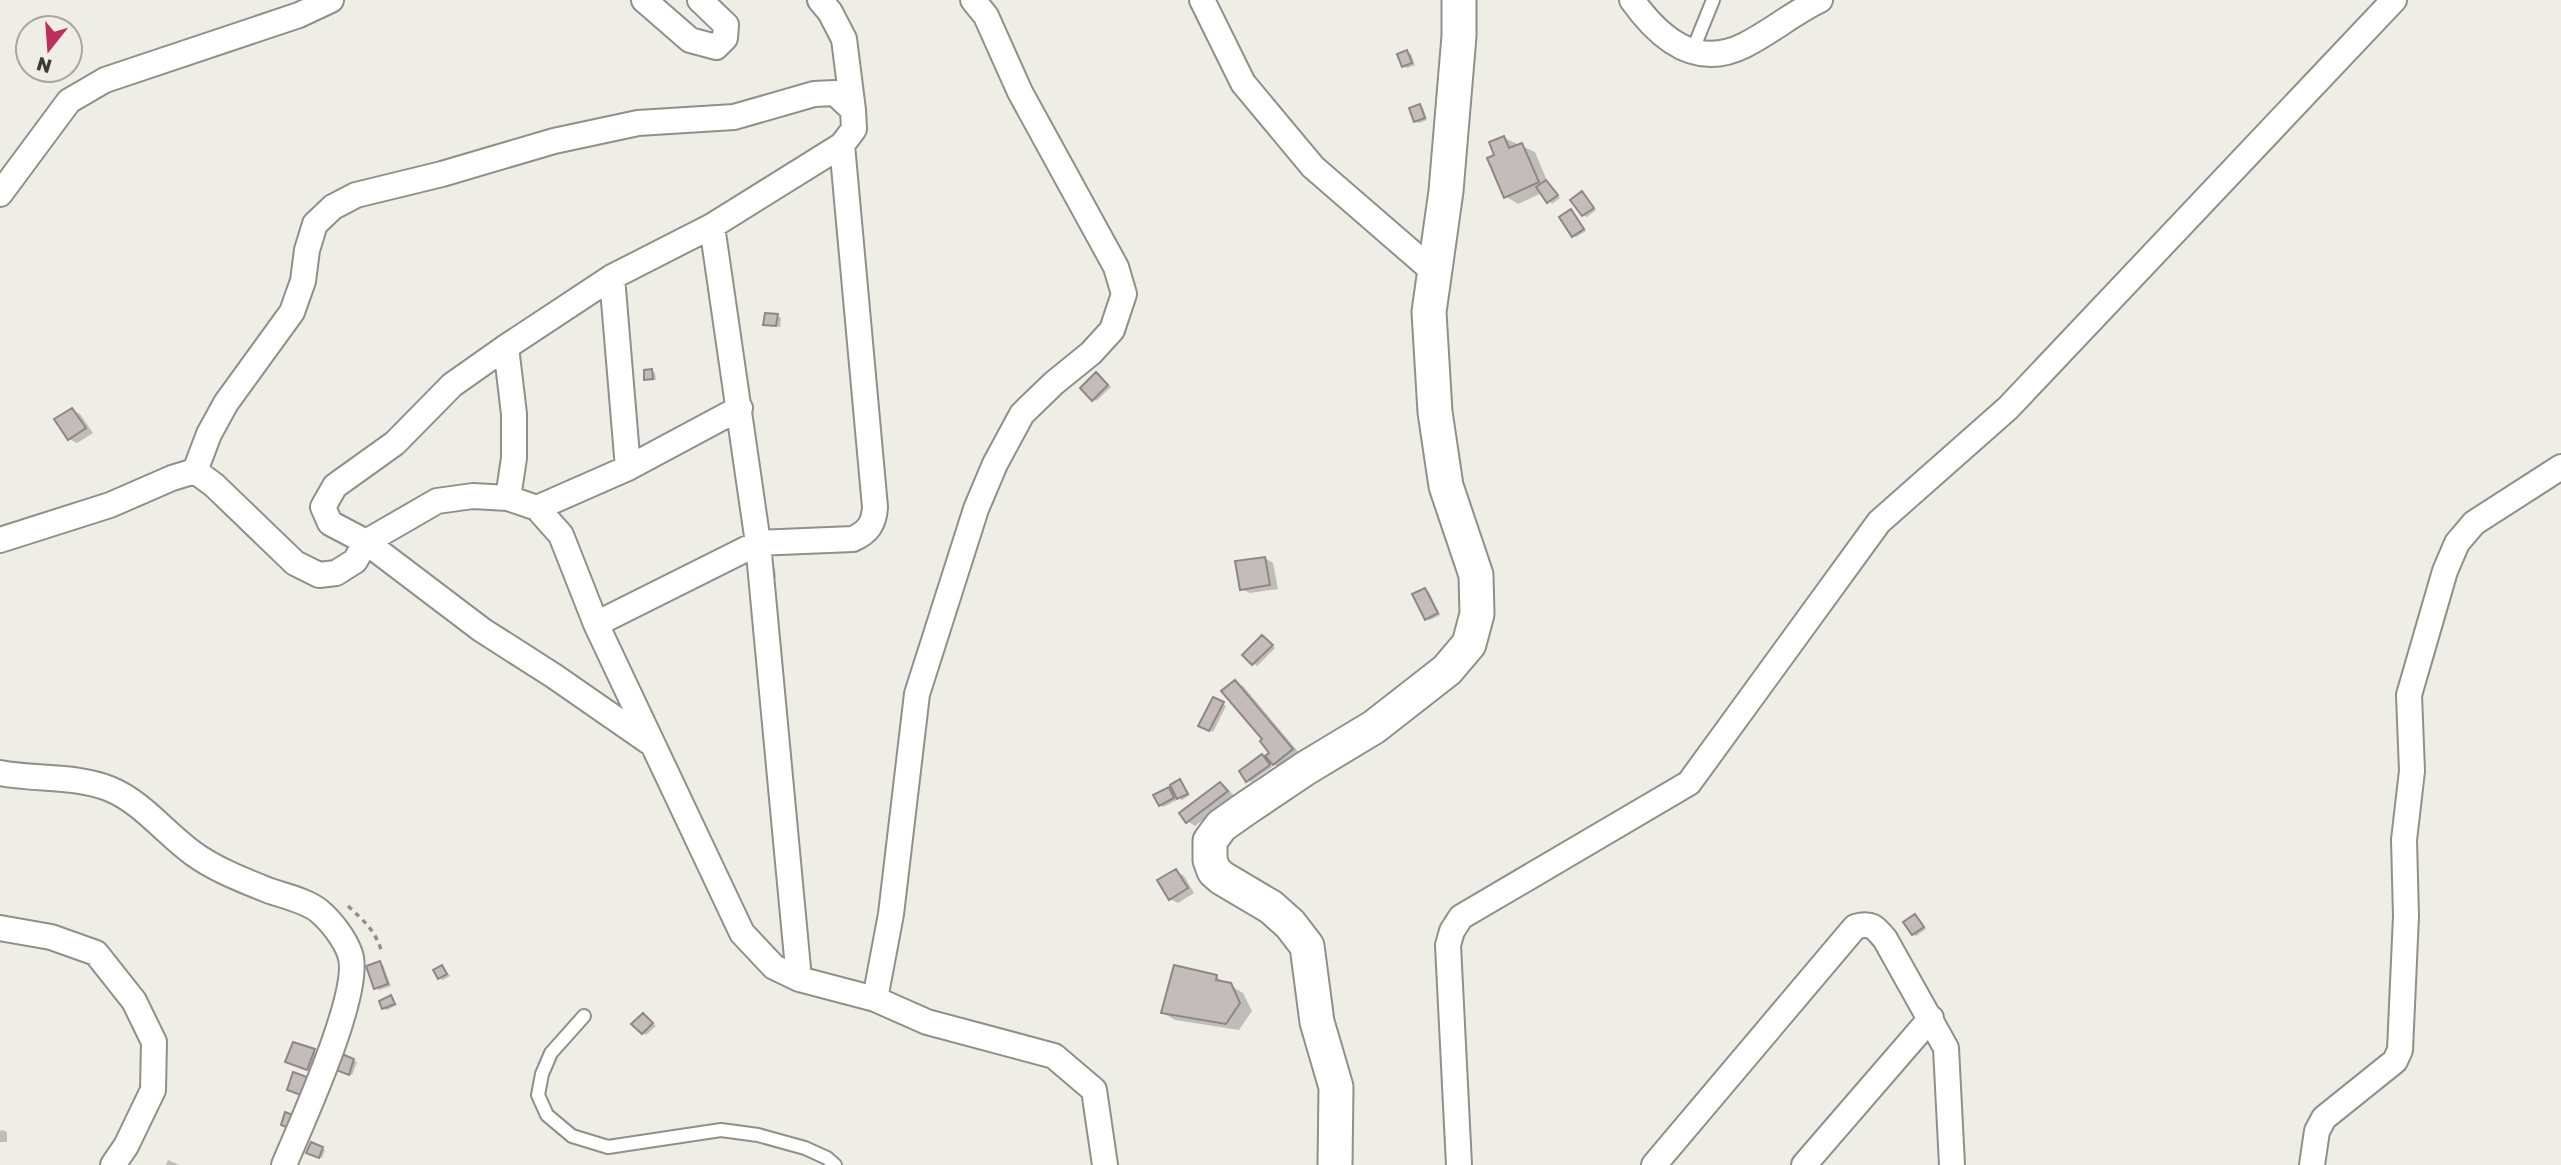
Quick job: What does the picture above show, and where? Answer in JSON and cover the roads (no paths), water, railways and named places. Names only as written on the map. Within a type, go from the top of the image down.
[{"type":"main road","points":[[1335,1165],[1336,1087],[1317,1022],[1307,946],[1272,907],[1214,871],[1210,860],[1210,841],[1221,826],[1245,809],[1374,727],[1447,670],[1469,644],[1477,614],[1476,575],[1446,486],[1435,412],[1429,312],[1446,191],[1460,0]]},
{"type":"street","points":[[0,194],[69,101],[105,80],[299,15],[331,0]]},
{"type":"street","points":[[644,0],[690,40],[716,47],[725,38],[726,25],[700,0]]},
{"type":"street","points":[[652,744],[435,597],[366,542],[330,523],[323,507],[335,486],[395,443],[452,385],[506,347],[612,277],[712,226],[842,145],[854,129],[844,39],[831,12],[820,0]]},
{"type":"street","points":[[875,999],[891,914],[917,694],[976,509],[995,464],[1022,414],[1091,353],[1112,330],[1124,294],[1116,267],[1020,92],[986,16],[973,0]]},
{"type":"street","points":[[1202,0],[1243,83],[1313,167],[1433,271]]},
{"type":"street","points":[[1632,0],[1647,22],[1665,39],[1692,52],[1710,54],[1745,46],[1796,11],[1820,0]]},
{"type":"street","points":[[1459,1165],[1448,945],[1452,931],[1461,917],[1689,783],[1879,523],[2008,408],[2394,0]]},
{"type":"street","points":[[195,471],[209,434],[226,403],[292,312],[303,281],[307,250],[315,224],[333,207],[356,195],[442,174],[554,141],[638,123],[734,117],[814,94],[835,93],[853,110]]},
{"type":"street","points":[[596,624],[758,543],[853,539],[864,534],[874,519],[842,145]]},
{"type":"street","points":[[712,226],[758,543],[799,979]]},
{"type":"street","points":[[612,277],[628,468]]},
{"type":"street","points":[[506,347],[514,414],[513,458],[508,498]]},
{"type":"street","points":[[537,508],[628,468],[740,408]]},
{"type":"street","points":[[2312,1165],[2323,1118],[2395,1061],[2400,1050],[2406,916],[2404,840],[2412,771],[2409,695],[2445,571],[2456,543],[2474,523],[2561,467]]},
{"type":"street","points":[[0,540],[110,505],[195,471]]},
{"type":"street","points":[[195,471],[214,485],[295,563],[319,575],[337,573],[355,561],[366,542],[437,501],[473,496],[508,498],[537,508],[561,535],[596,624],[742,933],[774,967],[799,979],[875,999],[928,1022],[1054,1056],[1094,1090],[1105,1165]]},
{"type":"street","points":[[0,773],[24,778],[86,782],[109,789],[129,799],[194,855],[246,882],[318,909],[338,931],[351,955],[349,991],[339,1028],[284,1165]]},
{"type":"street","points":[[1654,1165],[1855,927],[1866,924],[1875,926],[1885,939],[1946,1048],[1952,1165]]},
{"type":"street","points":[[0,928],[51,937],[96,953],[134,1001],[154,1042],[153,1090],[126,1146],[113,1165]]},
{"type":"street","points":[[1804,1165],[1931,1018]]},
{"type":"lane","points":[[1692,52],[1713,0]]},
{"type":"lane","points":[[584,1016],[551,1053],[542,1074],[538,1095],[547,1115],[572,1136],[608,1147],[721,1130],[758,1135],[805,1148],[827,1158],[835,1165]]}]
